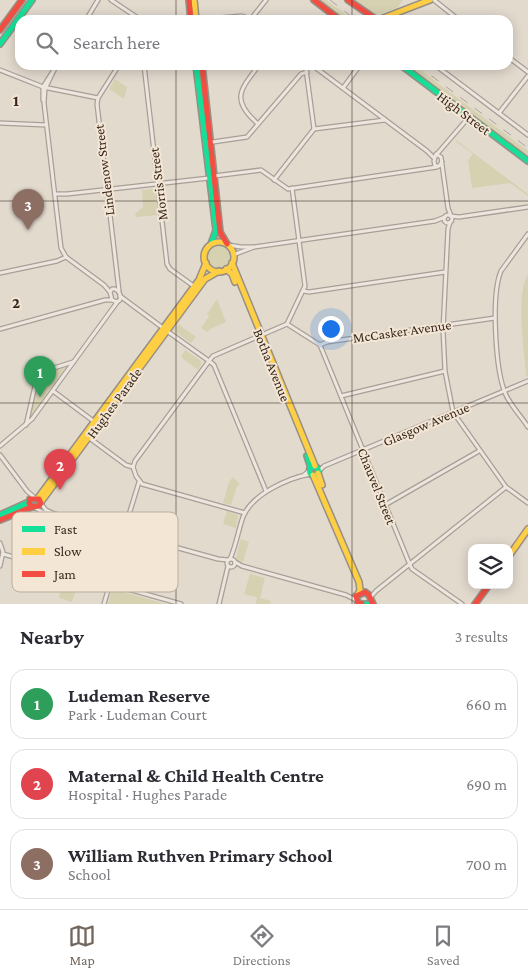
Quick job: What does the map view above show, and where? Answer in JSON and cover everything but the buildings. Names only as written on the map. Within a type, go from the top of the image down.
[{"type":"street","points":[[0,30],[22,0]]},
{"type":"street","points":[[21,15],[32,0]]},
{"type":"street","points":[[89,15],[98,0]]},
{"type":"street","points":[[112,0],[132,15]]},
{"type":"street","points":[[189,0],[190,15]]},
{"type":"street","points":[[194,0],[196,15]]},
{"type":"street","points":[[256,15],[266,0]]},
{"type":"street","points":[[314,0],[334,15]]},
{"type":"street","points":[[348,0],[368,15]]},
{"type":"street","points":[[392,15],[426,0]]},
{"type":"street","points":[[434,0],[453,15]]},
{"type":"street","points":[[0,44],[15,23]]},
{"type":"street","points":[[499,113],[528,74],[513,61]]},
{"type":"street","points":[[0,70],[34,82],[98,98],[116,70]]},
{"type":"street","points":[[54,70],[45,85],[42,95],[61,248],[66,257],[104,286],[112,291],[119,291]]},
{"type":"street","name":"Morris Street","points":[[145,70],[168,266],[196,288]]},
{"type":"street","points":[[197,70],[208,142]]},
{"type":"street","points":[[202,70],[208,142],[220,232],[233,255],[232,263],[226,270],[219,271],[211,269],[206,263],[205,253],[211,244],[216,230],[212,177]]},
{"type":"street","points":[[255,70],[241,92],[244,110],[257,123]]},
{"type":"street","points":[[319,70],[427,150],[435,157],[437,167],[444,177]]},
{"type":"street","points":[[343,88],[356,70]]},
{"type":"street","name":"High Street","points":[[408,70],[528,161]]},
{"type":"street","points":[[442,70],[528,135]]},
{"type":"street","points":[[208,142],[246,137],[301,74],[307,72],[314,129]]},
{"type":"street","name":"Lindenow Street","points":[[98,98],[97,104],[120,296]]},
{"type":"street","points":[[371,122],[378,115]]},
{"type":"street","points":[[427,169],[468,115]]},
{"type":"street","points":[[274,180],[314,129],[385,120]]},
{"type":"street","points":[[0,122],[46,125]]},
{"type":"street","points":[[446,145],[441,156],[448,208],[443,325],[445,371],[455,412],[461,424],[506,487],[528,503]]},
{"type":"street","points":[[435,157],[441,156]]},
{"type":"street","points":[[55,196],[261,170],[284,188],[291,188],[427,169],[437,167],[442,162]]},
{"type":"street","points":[[130,512],[139,482],[133,467],[135,461],[209,361],[213,356],[287,324],[304,291],[305,286],[291,188]]},
{"type":"street","points":[[211,244],[219,242],[241,249],[528,207]]},
{"type":"street","points":[[528,234],[498,278],[495,318],[499,370],[504,391],[528,426]]},
{"type":"street","points":[[233,255],[241,249]]},
{"type":"street","points":[[0,273],[57,261],[66,257]]},
{"type":"street","name":"Hughes Parade","points":[[196,288],[206,263]]},
{"type":"street","name":"Botha Avenue","points":[[232,263],[244,300]]},
{"type":"street","name":"Botha Avenue","points":[[226,270],[234,278],[244,300],[352,563],[364,600]]},
{"type":"street","name":"Hughes Parade","points":[[35,502],[97,423],[196,288],[208,276],[219,271]]},
{"type":"street","points":[[304,291],[309,292],[446,272]]},
{"type":"street","name":"Lindenow Street","points":[[112,291],[117,281]]},
{"type":"street","points":[[104,300],[112,291]]},
{"type":"street","points":[[112,291],[112,309]]},
{"type":"street","points":[[0,446],[25,425],[74,362],[120,296],[214,365],[266,491]]},
{"type":"street","points":[[0,328],[104,300],[128,302]]},
{"type":"street","name":"McCasker Avenue","points":[[320,345],[327,342],[495,318]]},
{"type":"street","points":[[287,324],[320,345]]},
{"type":"street","name":"Chauvel Street","points":[[320,345],[412,569],[462,604]]},
{"type":"street","points":[[25,425],[38,373],[74,362]]},
{"type":"street","points":[[341,396],[445,371]]},
{"type":"street","name":"Glasgow Avenue","points":[[314,470],[528,381]]},
{"type":"street","points":[[52,391],[97,423]]},
{"type":"street","points":[[87,436],[126,465],[133,467]]},
{"type":"street","points":[[385,505],[479,451]]},
{"type":"street","points":[[0,455],[42,512]]},
{"type":"street","points":[[219,604],[245,514],[266,491],[314,470]]},
{"type":"street","points":[[139,482],[245,514]]},
{"type":"street","points":[[178,548],[364,600],[506,487]]},
{"type":"street","points":[[35,502],[50,512]]},
{"type":"street","points":[[0,514],[35,502]]},
{"type":"street","points":[[16,512],[35,502]]},
{"type":"street","points":[[0,520],[12,514]]},
{"type":"street","points":[[513,551],[528,530]]},
{"type":"street","points":[[0,543],[3,554],[0,566]]},
{"type":"street","points":[[3,554],[12,557]]},
{"type":"street","points":[[476,604],[486,589]]},
{"type":"street","points":[[104,604],[108,592]]},
{"type":"street","points":[[139,592],[182,604]]},
{"type":"shaded area","points":[[318,0],[326,0],[347,15],[338,15]]},
{"type":"shaded area","points":[[354,0],[403,0],[397,8],[374,15]]},
{"type":"shaded area","points":[[413,70],[421,70],[528,151],[528,157]]},
{"type":"shaded area","points":[[115,79],[127,87],[124,99],[109,89]]},
{"type":"shaded area","points":[[456,140],[528,194],[528,196],[510,183],[472,188],[468,160],[473,154]]},
{"type":"shaded area","points":[[142,190],[155,190],[158,215],[136,217],[135,214],[143,207]]},
{"type":"shaded area","points":[[219,243],[229,247],[233,257],[229,267],[219,271],[209,267],[205,257],[209,247]]},
{"type":"shaded area","points":[[528,275],[528,376],[526,377],[521,309],[524,284]]},
{"type":"shaded area","points":[[217,299],[226,322],[207,332],[201,328],[209,316],[207,314]]},
{"type":"shaded area","points":[[178,324],[196,337],[191,343],[173,330]]},
{"type":"shaded area","points":[[185,350],[201,361],[198,370],[181,357]]},
{"type":"shaded area","points":[[68,366],[29,419],[39,375]]},
{"type":"shaded area","points":[[233,477],[240,484],[237,486],[231,505],[223,503],[229,482]]},
{"type":"shaded area","points":[[227,511],[238,515],[236,528],[223,524]]},
{"type":"shaded area","points":[[241,539],[249,542],[243,562],[238,561],[236,558]]},
{"type":"shaded area","points":[[250,574],[265,578],[260,598],[271,601],[270,604],[256,604],[257,597],[244,594]]},
{"type":"shaded area","points":[[60,592],[75,592],[72,602],[59,597]]},
{"type":"shaded area","points":[[111,592],[123,592],[166,604],[108,604]]},
{"type":"railway","points":[[330,0],[350,15]]},
{"type":"railway","points":[[424,70],[528,148]]},
{"type":"traffic: fast","points":[[21,15],[32,0]]},
{"type":"traffic: fast","points":[[0,44],[15,23]]},
{"type":"traffic: fast","points":[[197,70],[216,230],[211,244]]},
{"type":"traffic: fast","points":[[408,70],[528,161]]},
{"type":"traffic: fast","points":[[307,456],[311,468]]},
{"type":"traffic: fast","points":[[314,467],[318,471],[314,475],[310,471],[314,467]]},
{"type":"traffic: fast","points":[[0,515],[29,502]]},
{"type":"traffic: slow","points":[[194,0],[196,15]]},
{"type":"traffic: slow","points":[[391,15],[430,0]]},
{"type":"traffic: slow","points":[[219,242],[229,247],[234,257],[229,267],[219,272],[209,267],[204,257],[209,247],[219,242]]},
{"type":"traffic: slow","points":[[38,498],[199,280],[206,263]]},
{"type":"traffic: slow","points":[[232,263],[315,466]]},
{"type":"traffic: slow","points":[[226,269],[232,274],[235,282]]},
{"type":"traffic: slow","points":[[41,502],[205,279],[219,271]]},
{"type":"traffic: slow","points":[[318,473],[322,485]]},
{"type":"traffic: slow","points":[[313,475],[359,582],[360,590],[358,594]]},
{"type":"traffic: slow","points":[[513,550],[528,529]]},
{"type":"traffic: jam","points":[[0,30],[22,0]]},
{"type":"traffic: jam","points":[[189,0],[190,15]]},
{"type":"traffic: jam","points":[[314,0],[334,15]]},
{"type":"traffic: jam","points":[[348,0],[370,15]]},
{"type":"traffic: jam","points":[[203,70],[220,232],[227,244]]},
{"type":"traffic: jam","points":[[30,499],[39,499],[41,503],[39,506],[32,507],[29,503],[30,499]]},
{"type":"traffic: jam","points":[[20,512],[32,507]]},
{"type":"traffic: jam","points":[[0,520],[12,515]]},
{"type":"traffic: jam","points":[[475,604],[486,589]]},
{"type":"traffic: jam","points":[[362,604],[358,603],[356,596],[365,592],[369,595],[373,604]]},
{"type":"place","name":"William Ruthven Primary School","points":[[28,230]]},
{"type":"place","name":"Ludeman Reserve","points":[[40,397]]},
{"type":"place","name":"Maternal & Child Health Centre","points":[[60,490]]}]
